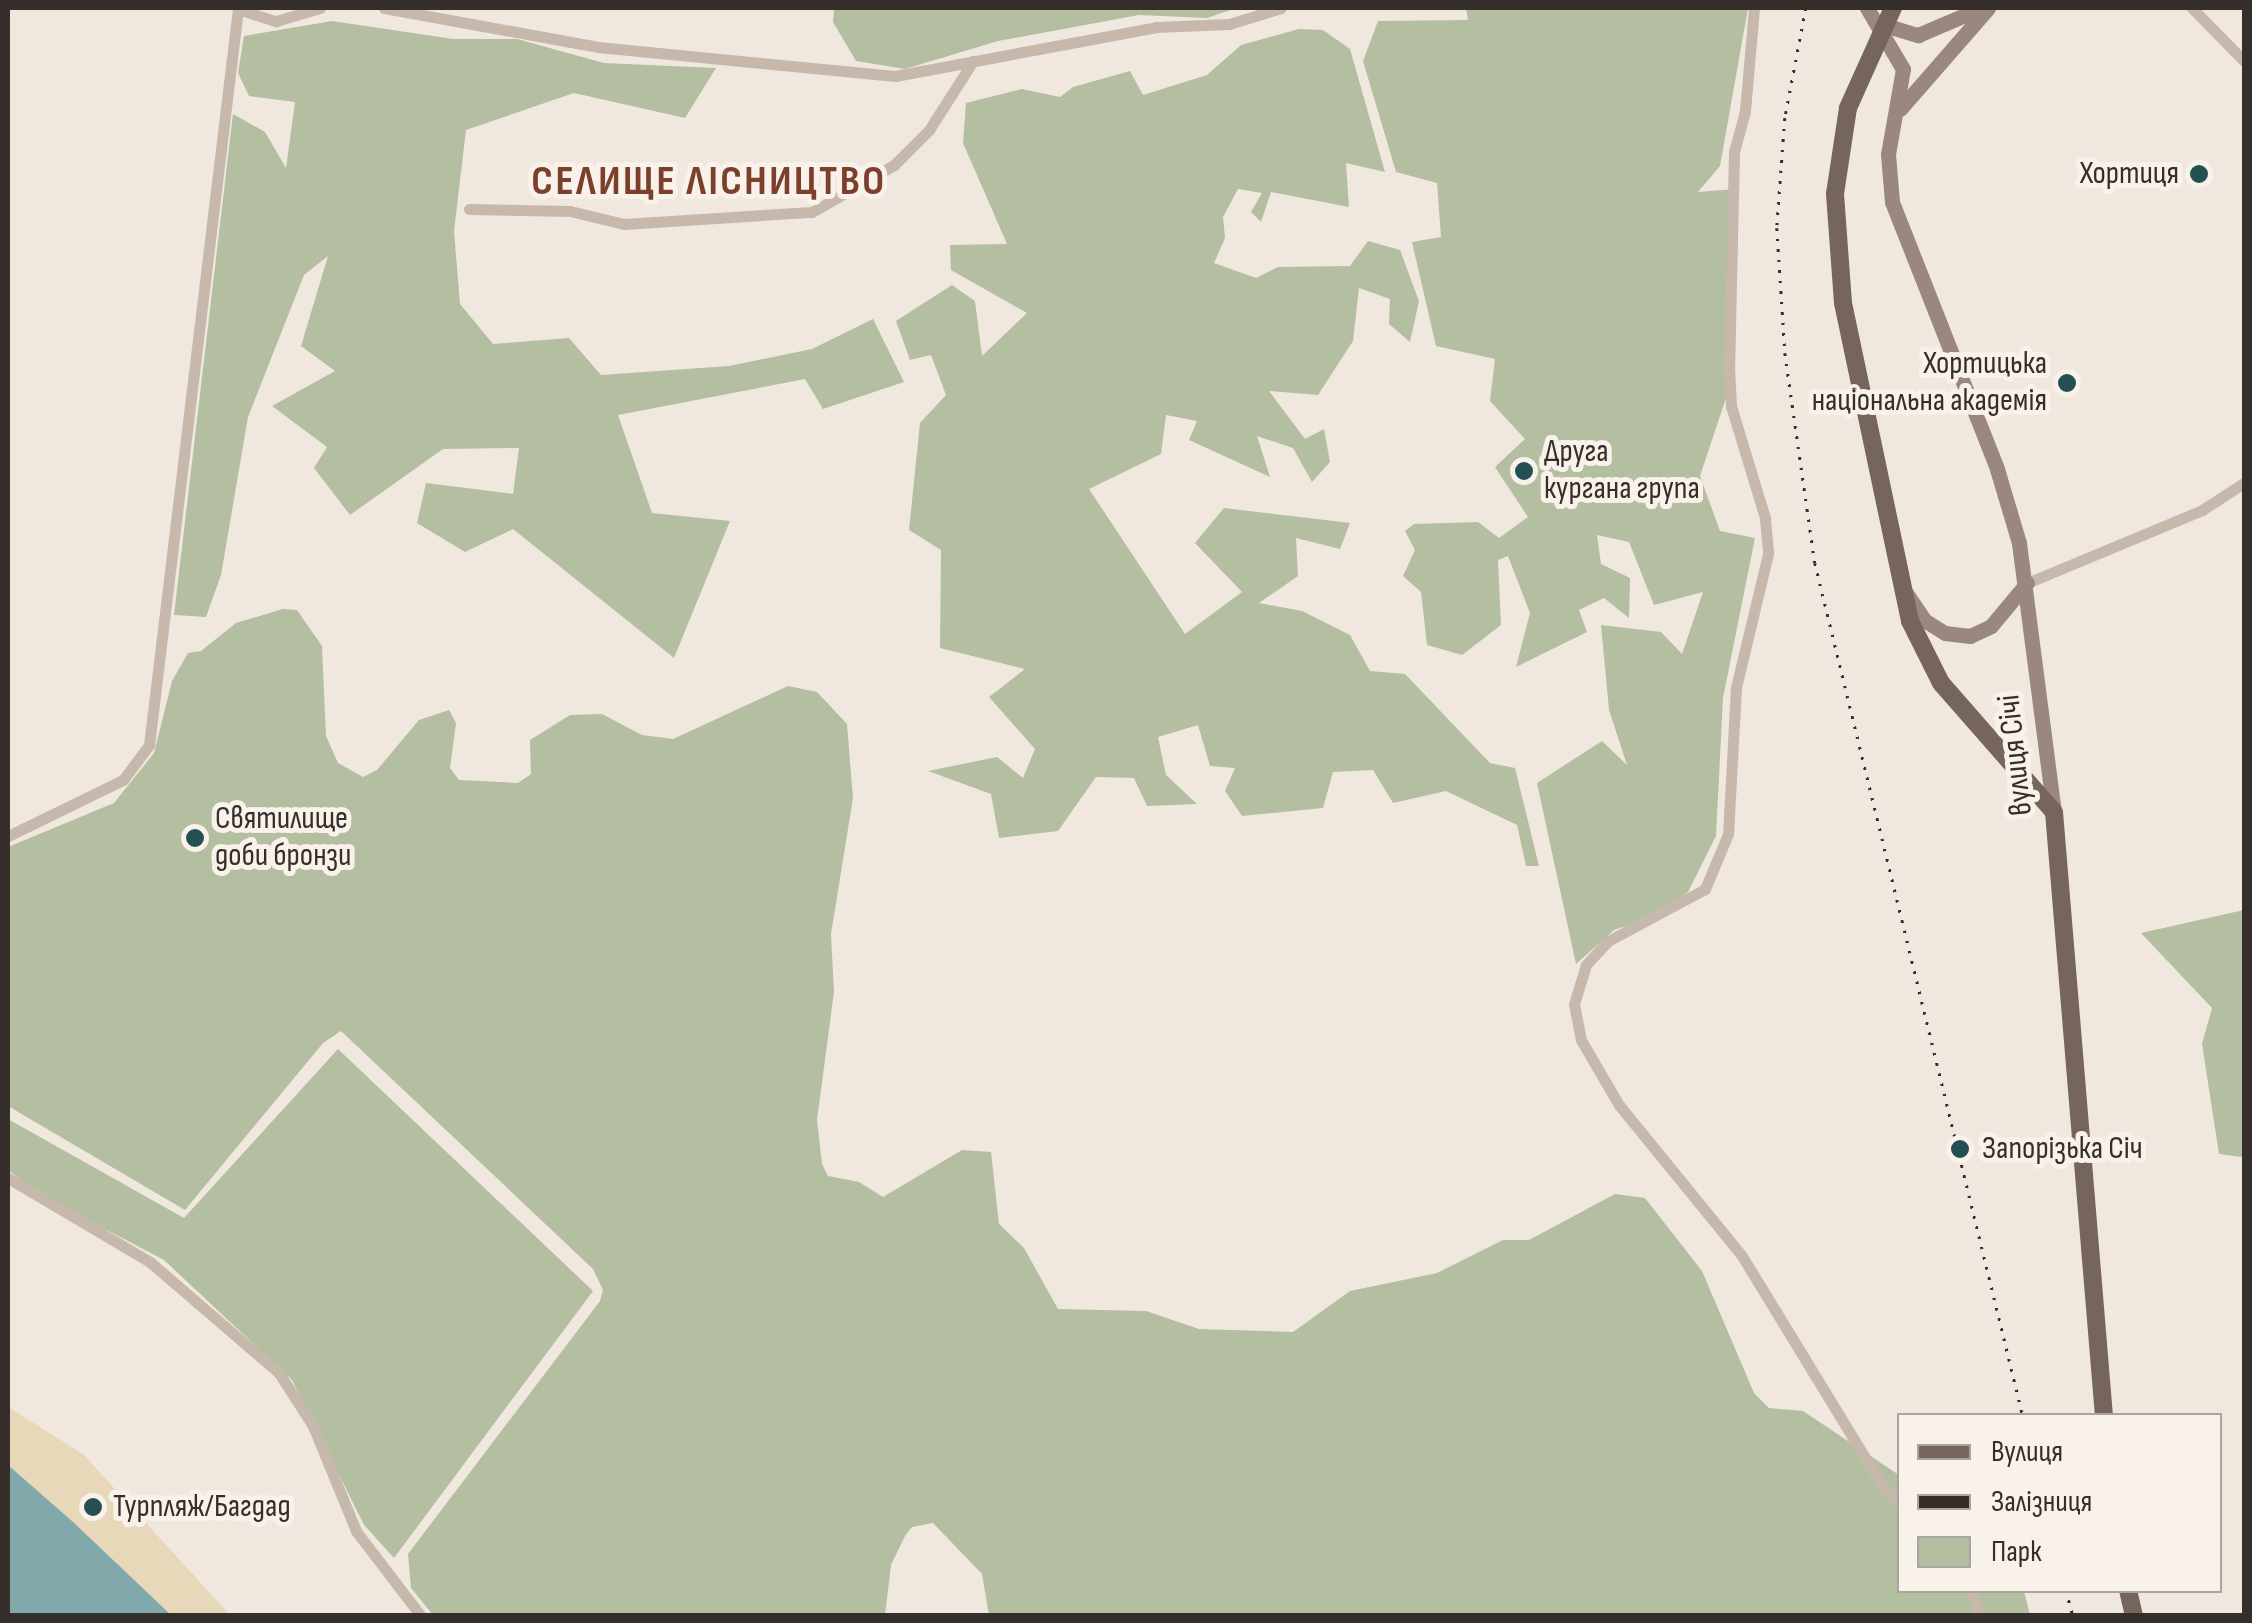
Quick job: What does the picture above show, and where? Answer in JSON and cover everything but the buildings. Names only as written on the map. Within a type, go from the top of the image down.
[{"type":"main road","points":[[1893,8],[1848,108],[1835,194],[1836,245],[1899,578],[1923,656],[1941,683],[2054,812]]},
{"type":"main road","points":[[1870,13],[1918,36],[1985,8]]},
{"type":"main road","points":[[1898,112],[1985,8]]},
{"type":"main road","name":"вулиця Січі","points":[[1870,13],[1902,69],[1898,112],[1888,154],[1892,202],[1997,469],[2027,583],[2054,812],[2104,1413]]},
{"type":"main road","points":[[1899,578],[1924,620],[1944,633],[1970,636],[1991,626],[2027,583]]},
{"type":"street","points":[[8,836],[123,780],[149,745],[238,8],[276,21],[320,8]]},
{"type":"street","points":[[384,8],[598,47],[860,76],[895,76],[1156,28],[1230,24],[1281,8]]},
{"type":"street","points":[[1754,8],[1746,110],[1734,152],[1729,366],[1736,428],[1760,494],[1768,554],[1736,688],[1728,834],[1705,889],[1608,941],[1586,965],[1574,1004],[1581,1040],[1619,1104],[1742,1256],[1884,1489],[1897,1501]]},
{"type":"street","points":[[2192,8],[2244,61]]},
{"type":"street","points":[[469,209],[570,212],[624,224],[812,212],[894,165],[930,130],[973,61]]},
{"type":"street","points":[[2027,583],[2202,510],[2244,483]]},
{"type":"street","points":[[8,1178],[150,1262],[278,1372],[314,1426],[356,1531],[422,1616]]},
{"type":"green space","points":[[834,8],[1236,8],[1207,18],[1139,15],[998,41],[905,69],[856,61],[833,22]]},
{"type":"green space","points":[[1466,8],[1748,8],[1720,166],[1698,192],[1736,189],[1730,386],[1700,476],[1720,531],[1755,538],[1723,698],[1716,836],[1688,892],[1649,918],[1614,930],[1576,964],[1537,783],[1602,741],[1627,765],[1609,710],[1601,625],[1661,632],[1682,654],[1703,592],[1654,605],[1629,542],[1597,535],[1601,564],[1630,578],[1629,618],[1604,598],[1579,610],[1587,632],[1516,667],[1530,613],[1508,556],[1498,560],[1501,625],[1462,655],[1427,645],[1421,592],[1403,576],[1415,550],[1405,531],[1414,524],[1478,522],[1499,538],[1528,517],[1495,467],[1525,439],[1490,401],[1495,359],[1436,346],[1412,242],[1441,237],[1437,183],[1396,172],[1363,61],[1378,21],[1468,20]]},
{"type":"green space","points":[[332,21],[453,39],[517,39],[604,63],[716,68],[685,118],[574,93],[466,130],[454,231],[460,304],[493,344],[569,338],[601,375],[729,366],[812,349],[873,319],[904,382],[823,409],[805,379],[618,415],[652,513],[730,521],[674,658],[513,529],[465,552],[417,523],[426,483],[513,494],[519,448],[443,449],[350,515],[314,468],[327,447],[272,406],[335,371],[301,346],[328,256],[304,275],[248,417],[221,575],[206,617],[174,615],[233,114],[265,132],[286,168],[295,102],[249,96],[238,73],[244,36]]},
{"type":"green space","points":[[1299,29],[1323,30],[1350,49],[1385,172],[1346,163],[1349,207],[1271,192],[1261,222],[1251,212],[1262,193],[1238,189],[1223,217],[1225,238],[1214,263],[1256,278],[1278,267],[1350,266],[1368,241],[1400,250],[1419,301],[1410,342],[1389,324],[1390,299],[1359,288],[1353,341],[1318,395],[1269,391],[1305,439],[1324,429],[1330,462],[1312,482],[1293,448],[1257,436],[1270,477],[1189,440],[1197,421],[1166,415],[1161,454],[1089,489],[1185,634],[1242,592],[1195,543],[1224,508],[1350,523],[1340,549],[1296,538],[1298,576],[1259,603],[1302,611],[1350,635],[1370,671],[1405,674],[1490,763],[1515,768],[1539,866],[1526,866],[1517,825],[1446,791],[1393,803],[1373,770],[1333,772],[1323,808],[1242,816],[1225,791],[1235,768],[1210,766],[1198,725],[1158,737],[1166,775],[1197,804],[1147,806],[1134,778],[1096,777],[1058,831],[999,838],[991,794],[928,771],[997,757],[1023,778],[1035,749],[989,697],[1025,669],[940,648],[941,550],[909,530],[920,423],[946,395],[931,355],[910,360],[896,321],[952,285],[975,301],[982,356],[1027,313],[951,270],[950,245],[1007,244],[963,143],[966,103],[1022,89],[1060,97],[1073,87],[1130,71],[1143,95],[1207,75],[1241,45]]},
{"type":"green space","points":[[283,609],[297,610],[322,646],[326,736],[338,763],[363,777],[377,770],[419,720],[449,710],[456,723],[450,768],[459,780],[518,783],[531,774],[530,740],[570,715],[602,714],[642,735],[673,739],[788,686],[817,692],[847,724],[853,798],[831,934],[834,992],[817,1120],[822,1164],[828,1176],[859,1182],[883,1197],[962,1150],[991,1152],[999,1224],[1024,1248],[1058,1309],[1146,1311],[1199,1329],[1293,1332],[1350,1291],[1437,1273],[1503,1240],[1529,1240],[1615,1194],[1645,1198],[1702,1271],[1754,1393],[1769,1408],[1803,1411],[1897,1474],[1897,1593],[2024,1593],[2030,1615],[989,1615],[982,1574],[933,1523],[912,1527],[905,1536],[891,1565],[885,1615],[433,1615],[411,1588],[408,1554],[600,1301],[603,1290],[593,1269],[341,1031],[323,1043],[185,1210],[8,1106],[8,847],[114,803],[154,753],[172,681],[188,653],[201,651],[236,623]]},
{"type":"green space","points":[[2244,910],[2241,1157],[2219,1154],[2202,1044],[2212,1008],[2141,933]]},
{"type":"green space","points":[[338,1049],[593,1291],[394,1558],[364,1525],[292,1380],[164,1260],[40,1195],[8,1170],[8,1119],[184,1218]]},
{"type":"sand","name":"Турпляж/Багдад","points":[[8,1407],[83,1454],[230,1615],[171,1615],[8,1465]]},
{"type":"water","points":[[8,1465],[73,1522],[171,1615],[8,1615]]},
{"type":"railway","points":[[1806,8],[1785,118],[1777,228],[1785,353],[1815,563],[2022,1413]]},
{"type":"railway","points":[[2067,1593],[2073,1616]]},
{"type":"place","name":"Хортиця","points":[[2199,174]]},
{"type":"place","name":"Хортицька національна академія","points":[[2067,383]]},
{"type":"place","name":"Друга кургана група","points":[[1524,471]]},
{"type":"place","name":"Святилище доби бронзи","points":[[195,838]]},
{"type":"place","name":"Запорізька Січ","points":[[1960,1149]]},
{"type":"place","name":"Турпляж/Багдад","points":[[93,1507]]},
{"type":"district","name":"СЕЛИЩЕ ЛІСНИЦТВО","points":[[709,182]]}]
